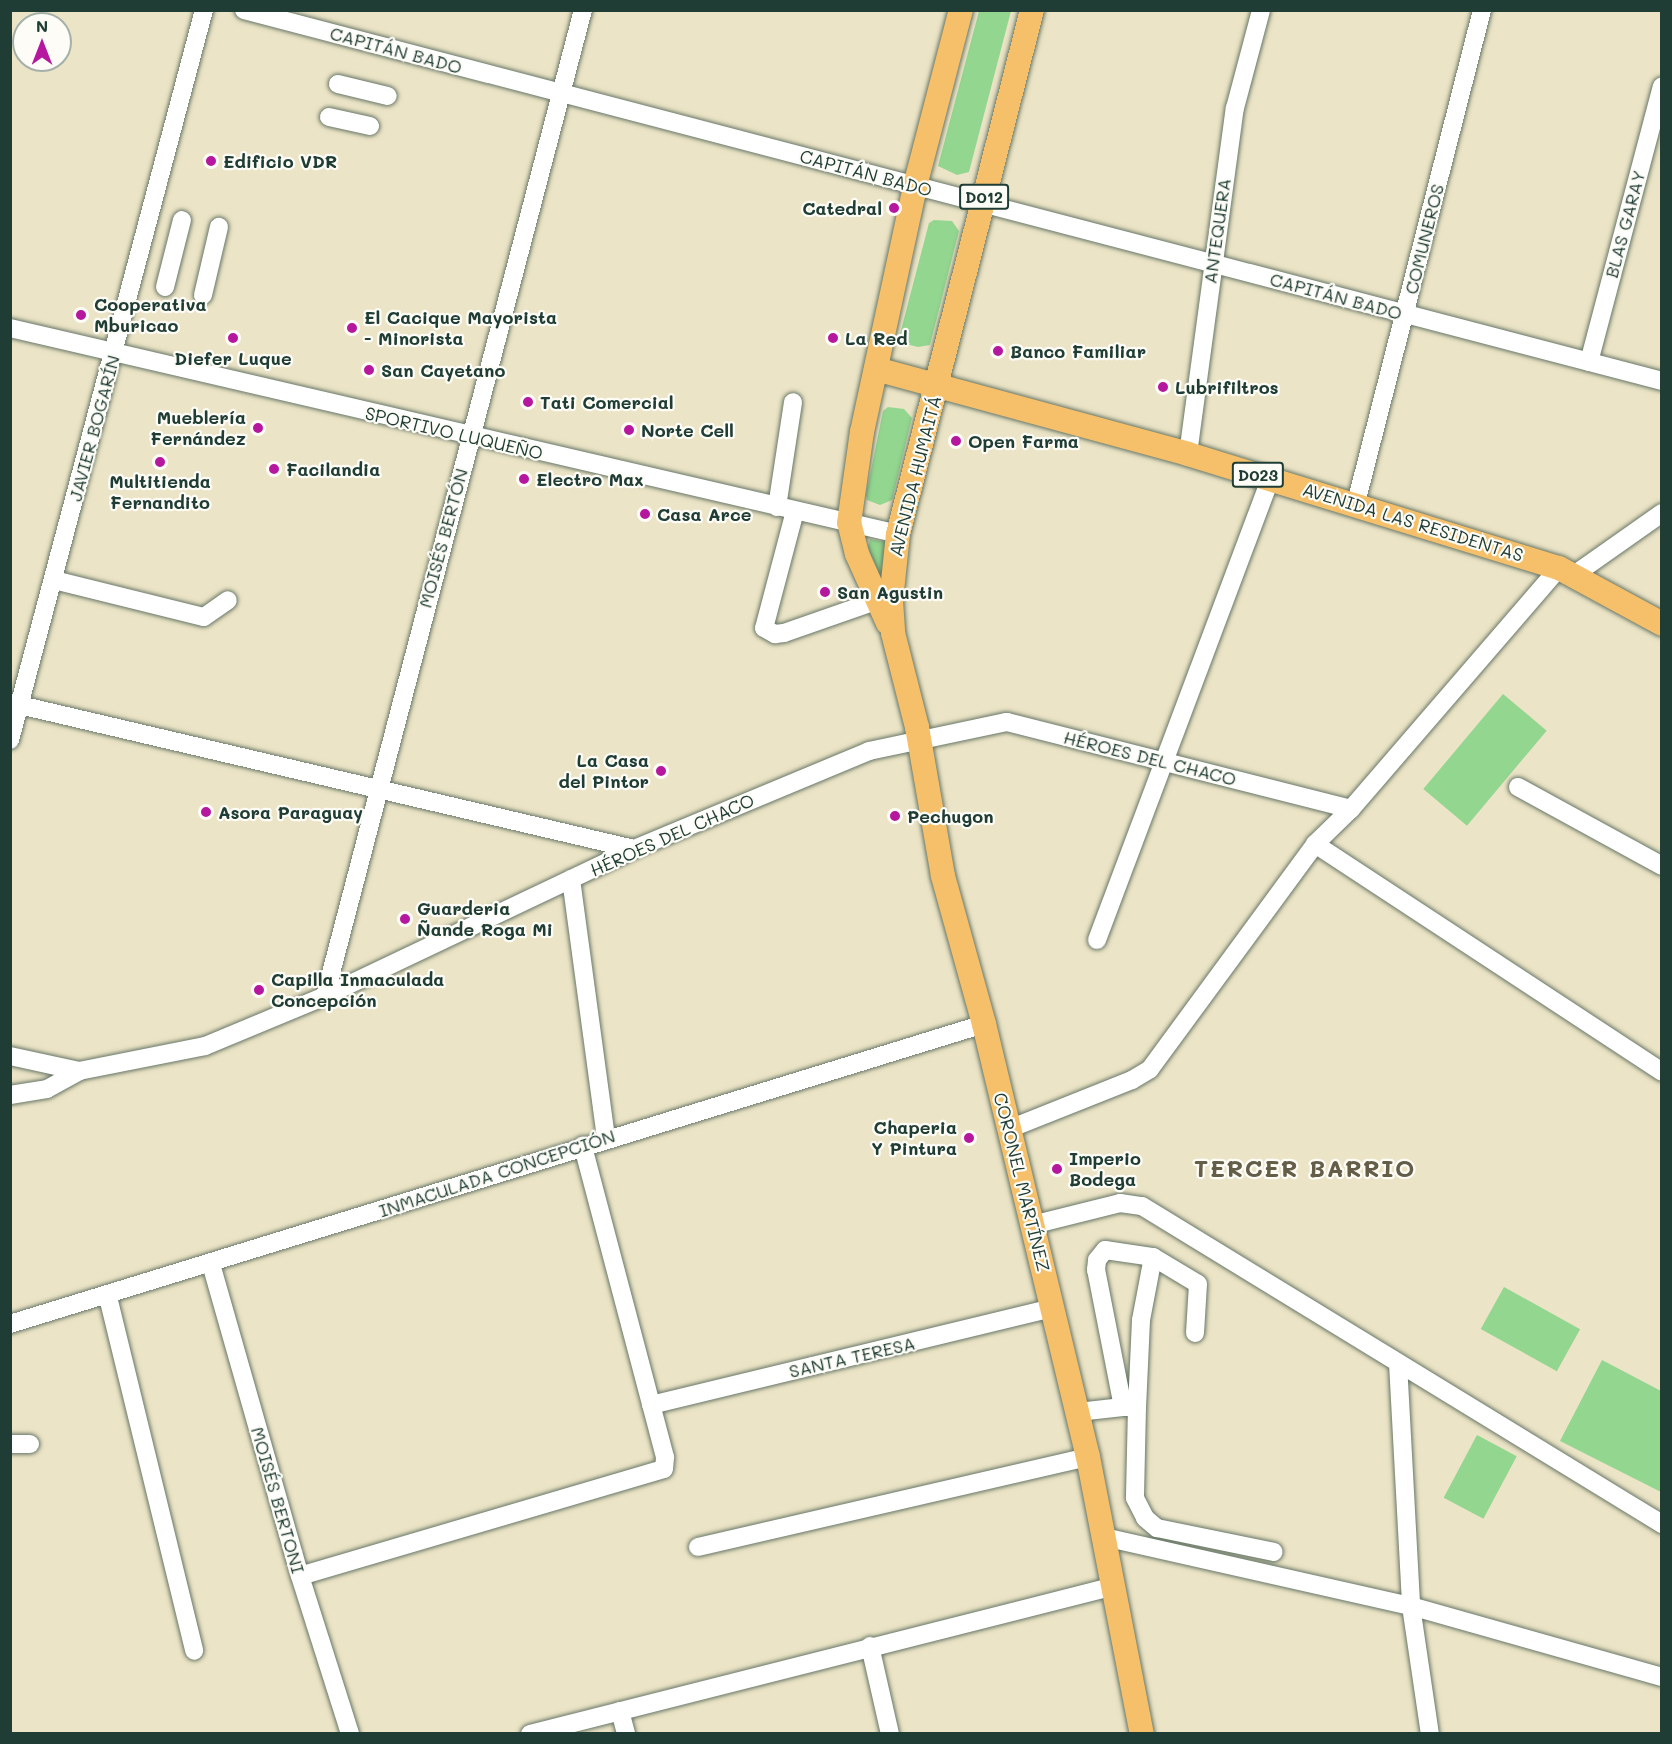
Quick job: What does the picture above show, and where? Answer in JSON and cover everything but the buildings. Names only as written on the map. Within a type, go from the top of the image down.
[{"type":"main road","name":"AVENIDA HUMAITÁ","points":[[893,633],[876,601],[849,523],[862,432],[915,186],[961,10]]},
{"type":"main road","name":"AVENIDA HUMAITÁ","points":[[893,633],[890,578],[898,534],[939,384],[982,203],[1032,10]]},
{"type":"main road","name":"AVENIDA LAS RESIDENTAS","points":[[876,369],[939,384],[1356,503],[1567,571],[1662,624]]},
{"type":"main road","name":"CORONEL MARTÍNEZ","points":[[893,633],[919,743],[943,876],[984,1024],[1088,1457],[1115,1586],[1142,1734]]},
{"type":"street","name":"JAVIER BOGARÍN","points":[[10,740],[16,704],[54,580],[204,10]]},
{"type":"street","name":"CAPITÁN BADO","points":[[244,10],[1662,381]]},
{"type":"street","name":"MOISÉS BERTÓN","points":[[325,996],[377,789],[583,10]]},
{"type":"street","name":"ANTEQUERA","points":[[1188,454],[1235,108],[1261,10]]},
{"type":"street","name":"COMUNEROS","points":[[1356,503],[1482,10]]},
{"type":"street","points":[[338,84],[388,96]]},
{"type":"street","name":"BLAS GARAY","points":[[1589,362],[1662,86]]},
{"type":"street","points":[[329,117],[370,126]]},
{"type":"street","points":[[165,287],[182,220]]},
{"type":"street","points":[[203,295],[219,226]]},
{"type":"street","name":"SPORTIVO LUQUEÑO","points":[[10,328],[114,355],[898,534]]},
{"type":"street","points":[[793,402],[786,509],[764,628],[775,634],[783,633],[876,601]]},
{"type":"street","points":[[1097,940],[1270,479]]},
{"type":"street","points":[[1009,1130],[1132,1080],[1150,1069],[1315,844],[1351,809],[1567,571],[1662,513]]},
{"type":"street","points":[[54,580],[204,617],[228,600]]},
{"type":"street","points":[[16,704],[634,849]]},
{"type":"street","name":"HÉROES DEL CHACO","points":[[10,1056],[79,1071],[205,1046],[325,996],[634,849],[869,751],[919,743],[1014,722],[1162,763],[1351,809]]},
{"type":"street","points":[[1518,787],[1662,866]]},
{"type":"street","points":[[1315,844],[1662,1072]]},
{"type":"street","points":[[571,879],[606,1138]]},
{"type":"street","name":"INMACULADA CONCEPCIÓN","points":[[10,1324],[108,1297],[606,1138],[984,1024]]},
{"type":"street","points":[[10,1095],[47,1089],[79,1071]]},
{"type":"street","points":[[300,1576],[660,1472],[665,1457],[583,1146]]},
{"type":"street","points":[[1032,1225],[1120,1203],[1142,1206],[1662,1524]]},
{"type":"street","points":[[1195,1333],[1198,1284],[1153,1257],[1105,1250],[1097,1260],[1130,1407],[1135,1498],[1145,1518],[1157,1528],[1274,1552]]},
{"type":"street","points":[[1130,1407],[1141,1320],[1153,1257]]},
{"type":"street","name":"MOISÉS BERTONI","points":[[211,1264],[300,1576],[350,1734]]},
{"type":"street","points":[[108,1297],[194,1651]]},
{"type":"street","name":"SANTA TERESA","points":[[651,1405],[1053,1308]]},
{"type":"street","points":[[1398,1363],[1411,1606],[1430,1734]]},
{"type":"street","points":[[1077,1412],[1130,1407]]},
{"type":"street","points":[[10,1444],[30,1444]]},
{"type":"street","points":[[698,1547],[1088,1457]]},
{"type":"street","points":[[1104,1537],[1411,1606],[1662,1677]]},
{"type":"street","points":[[530,1734],[870,1646],[1115,1586]]},
{"type":"street","points":[[870,1646],[890,1734]]},
{"type":"street","points":[[620,1711],[626,1734]]},
{"type":"green space","points":[[979,11],[1011,11],[969,172],[957,175],[938,166]]},
{"type":"green space","points":[[934,220],[952,221],[959,231],[930,345],[918,347],[902,343],[899,338],[929,223]]},
{"type":"green space","points":[[888,407],[904,409],[912,418],[892,500],[880,505],[867,500],[866,495],[883,411]]},
{"type":"green space","points":[[870,539],[885,542],[884,583],[879,584],[868,546]]},
{"type":"green space","points":[[1503,694],[1547,731],[1467,826],[1423,789]]},
{"type":"green space","points":[[1504,1287],[1580,1329],[1557,1371],[1481,1329]]},
{"type":"green space","points":[[1602,1360],[1661,1391],[1661,1492],[1560,1441]]},
{"type":"green space","points":[[1477,1435],[1517,1456],[1483,1519],[1444,1498]]},
{"type":"place","name":"Edificio VDR","points":[[211,161]]},
{"type":"place","name":"Catedral","points":[[894,208]]},
{"type":"place","name":"Cooperativa Mburicao","points":[[81,315]]},
{"type":"place","name":"El Cacique Mayorista - Minorista","points":[[352,328]]},
{"type":"place","name":"Diefer Luque","points":[[233,338]]},
{"type":"place","name":"La Red","points":[[833,338]]},
{"type":"place","name":"Banco Familiar","points":[[998,351]]},
{"type":"place","name":"San Cayetano","points":[[369,370]]},
{"type":"place","name":"Lubrifiltros","points":[[1163,387]]},
{"type":"place","name":"Tati Comercial","points":[[528,402]]},
{"type":"place","name":"Mueblería Fernández","points":[[258,428]]},
{"type":"place","name":"Norte Cell","points":[[629,430]]},
{"type":"place","name":"Open Farma","points":[[956,441]]},
{"type":"place","name":"Multitienda Fernandito","points":[[160,462]]},
{"type":"place","name":"Facilandia","points":[[274,469]]},
{"type":"place","name":"Electro Max","points":[[524,479]]},
{"type":"place","name":"Casa Arce","points":[[645,514]]},
{"type":"place","name":"San Agustin","points":[[825,592]]},
{"type":"place","name":"La Casa del Pintor","points":[[661,771]]},
{"type":"place","name":"Asora Paraguay","points":[[206,812]]},
{"type":"place","name":"Pechugon","points":[[895,816]]},
{"type":"place","name":"Guarderia Ñande Roga Mi","points":[[405,919]]},
{"type":"place","name":"Capilla Inmaculada Concepción","points":[[259,990]]},
{"type":"place","name":"Chaperia Y Pintura","points":[[969,1138]]},
{"type":"place","name":"Imperio Bodega","points":[[1057,1169]]},
{"type":"district","name":"TERCER BARRIO","points":[[1305,1168]]}]
